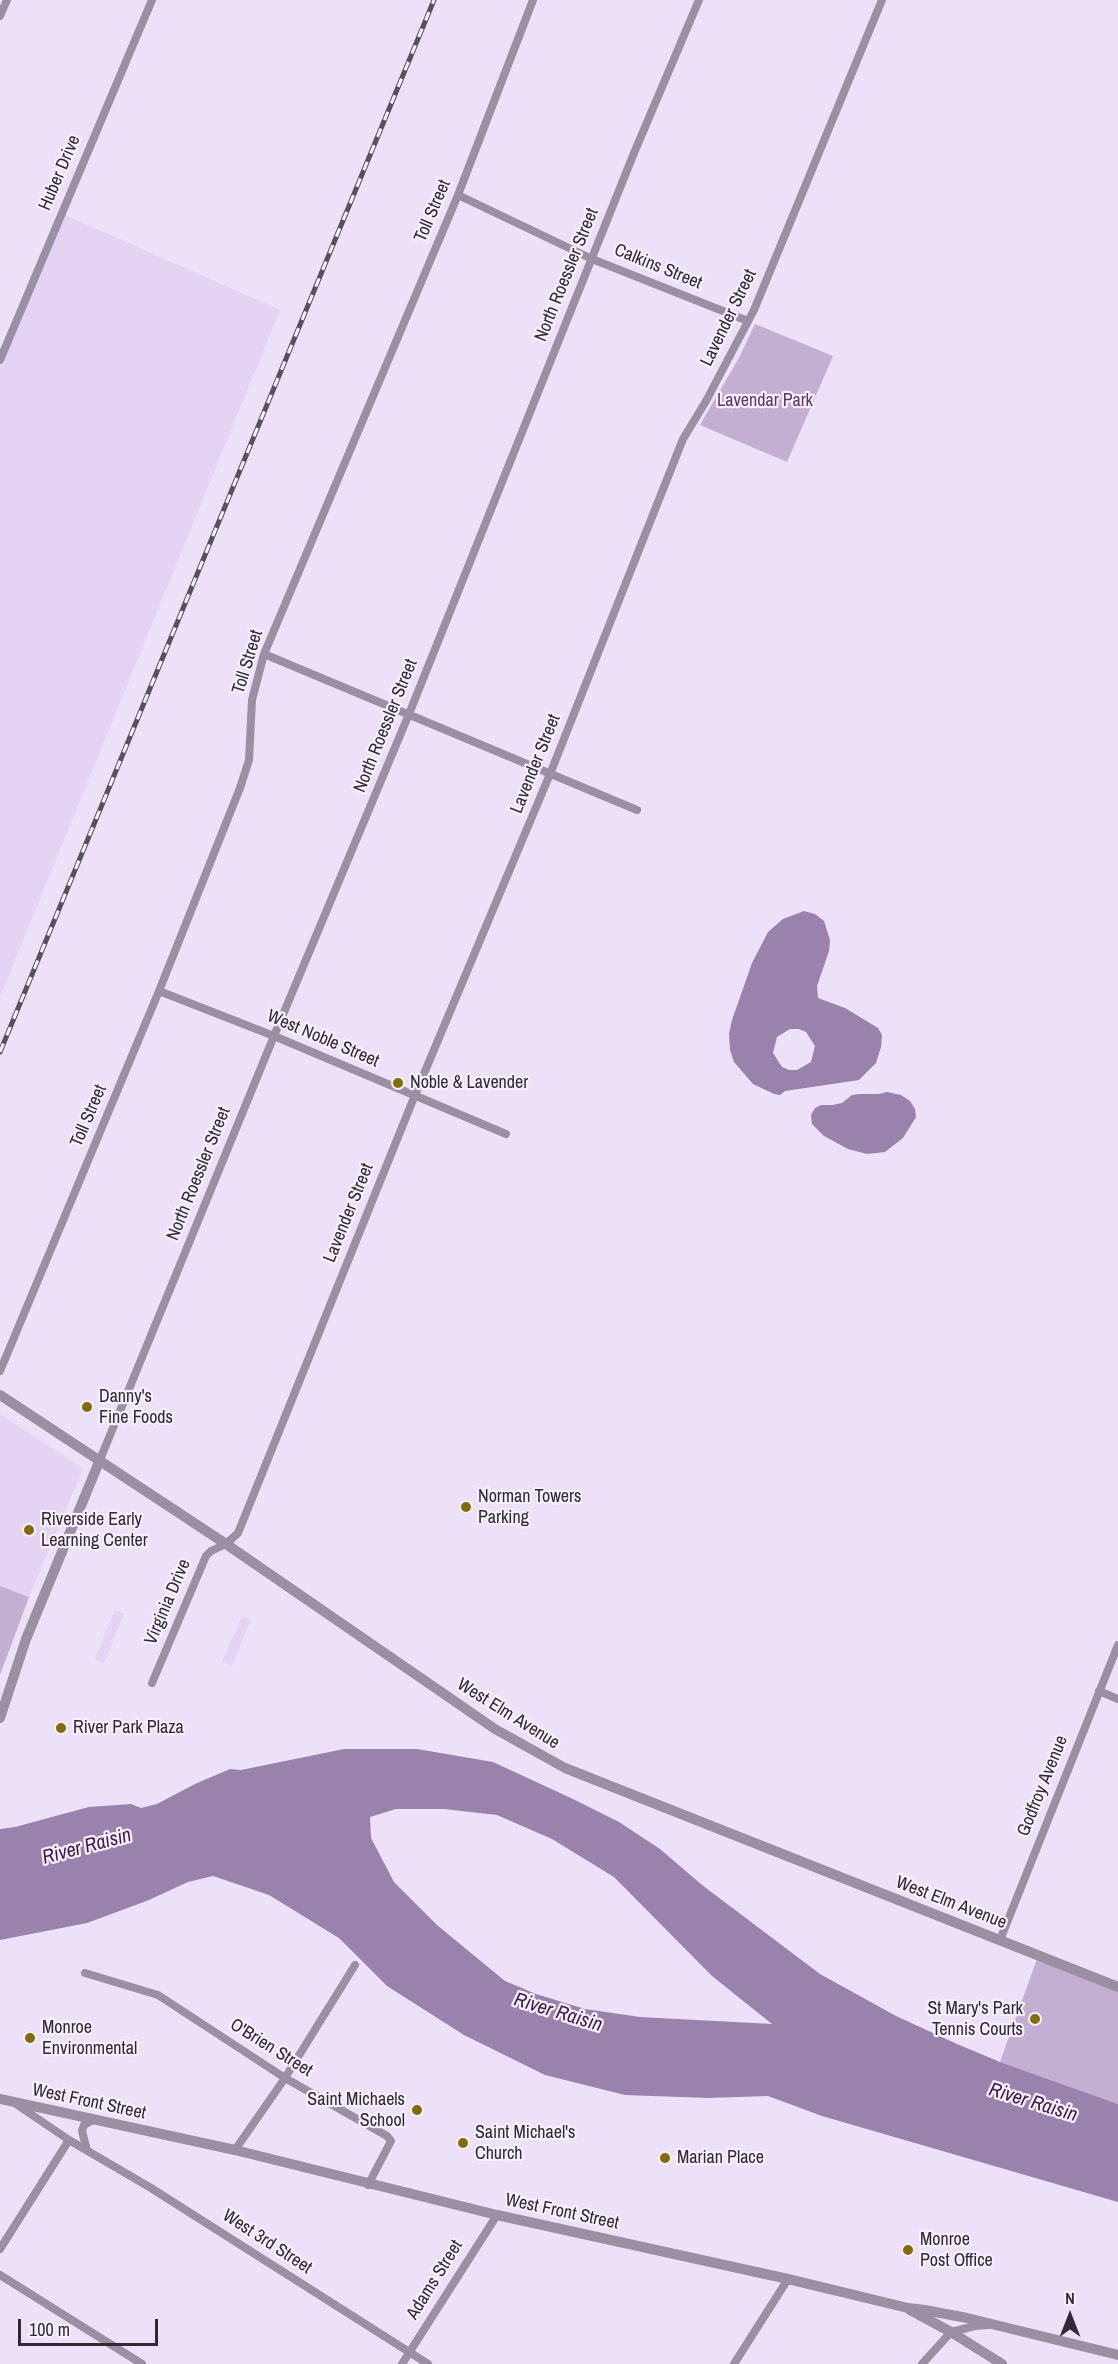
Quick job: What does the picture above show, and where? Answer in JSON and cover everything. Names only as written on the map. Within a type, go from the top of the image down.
[{"type":"street","points":[[0,16],[7,0]]},
{"type":"street","name":"Huber Drive","points":[[0,360],[152,0]]},
{"type":"street","name":"Toll Street","points":[[0,1371],[159,992],[249,760],[252,700],[264,654],[458,195],[533,0]]},
{"type":"street","name":"North Roessler Street","points":[[99,1462],[273,1036],[409,714],[699,0]]},
{"type":"street","name":"Lavender Street","points":[[226,1544],[238,1533],[415,1095],[550,774],[683,439],[706,401],[748,321],[882,0]]},
{"type":"street","name":"Calkins Street","points":[[458,195],[592,259],[748,321]]},
{"type":"street","points":[[264,654],[637,810]]},
{"type":"street","name":"West Noble Street","points":[[159,992],[273,1036],[506,1134]]},
{"type":"street","name":"West Elm Avenue","points":[[0,1395],[226,1544],[495,1729],[565,1768],[1118,1987]]},
{"type":"street","points":[[0,1718],[26,1639],[99,1462]]},
{"type":"street","name":"Virginia Drive","points":[[152,1683],[202,1563],[211,1551],[226,1544]]},
{"type":"street","name":"Godfroy Avenue","points":[[1000,1940],[1118,1645]]},
{"type":"street","points":[[1099,1691],[1118,1699]]},
{"type":"street","points":[[235,2150],[285,2078],[355,1965]]},
{"type":"street","name":"O'Brien Street","points":[[85,1973],[158,1995],[285,2078],[387,2136],[391,2142],[368,2185]]},
{"type":"street","name":"West Front Street","points":[[0,2099],[235,2150],[368,2185],[908,2308],[935,2312],[1118,2356]]},
{"type":"street","name":"West 3rd Street","points":[[16,2103],[69,2140],[152,2188],[428,2364]]},
{"type":"street","points":[[87,2150],[82,2131],[84,2125],[93,2120]]},
{"type":"street","points":[[0,2248],[69,2140]]},
{"type":"street","name":"Adams Street","points":[[402,2364],[497,2215]]},
{"type":"street","points":[[0,2275],[142,2364]]},
{"type":"street","points":[[734,2364],[788,2279]]},
{"type":"street","points":[[908,2308],[1002,2364]]},
{"type":"street","points":[[922,2364],[951,2332],[989,2325]]},
{"type":"street","points":[[1113,2364],[1118,2356]]},
{"type":"shaded area","points":[[63,214],[280,310],[0,997],[0,362]]},
{"type":"shaded area","name":"Riverside Early Learning Center","points":[[0,1414],[81,1467],[81,1474],[29,1597],[0,1586]]},
{"type":"shaded area","points":[[115,1610],[124,1614],[104,1663],[95,1659]]},
{"type":"shaded area","points":[[242,1616],[251,1619],[232,1666],[222,1662]]},
{"type":"green space","name":"Lavendar Park","points":[[755,324],[833,356],[787,462],[700,425],[740,356]]},
{"type":"green space","points":[[0,1586],[29,1597],[0,1675]]},
{"type":"green space","points":[[1038,1956],[1118,1987],[1118,2104],[1000,2062]]},
{"type":"water","points":[[804,911],[815,914],[824,921],[830,940],[829,951],[817,986],[818,998],[845,1008],[878,1028],[882,1035],[876,1063],[859,1080],[785,1091],[780,1095],[753,1084],[734,1062],[730,1050],[729,1034],[732,1020],[752,963],[768,932],[783,919]],"holes":[[[790,1029],[806,1032],[815,1046],[811,1062],[797,1070],[789,1070],[782,1067],[773,1053],[777,1037]]]},
{"type":"water","points":[[887,1092],[901,1095],[910,1101],[915,1109],[916,1117],[903,1138],[885,1152],[867,1154],[848,1149],[824,1136],[812,1124],[811,1115],[815,1108],[821,1105],[842,1103],[852,1095]]},
{"type":"water","name":"River Raisin","points":[[344,1749],[417,1749],[493,1762],[573,1799],[619,1822],[660,1849],[702,1885],[820,1974],[896,2016],[957,2044],[1000,2062],[1118,2104],[1118,2202],[822,2116],[768,2096],[708,2098],[625,2095],[545,2075],[464,2035],[387,1986],[339,1938],[269,1895],[213,1876],[188,1882],[149,1900],[87,1923],[0,1940],[0,1829],[89,1807],[131,1804],[141,1808],[157,1804],[230,1769],[241,1770]],"holes":[[[396,1809],[444,1809],[497,1815],[552,1839],[614,1877],[712,1976],[772,2024],[640,2017],[585,2009],[536,1994],[505,1981],[437,1925],[394,1882],[371,1838],[370,1817]]]},
{"type":"railway","points":[[0,1052],[434,0]]},
{"type":"place","name":"Noble & Lavender","points":[[398,1083]]},
{"type":"place","name":"Danny's Fine Foods","points":[[87,1407]]},
{"type":"place","name":"Norman Towers Parking","points":[[466,1507]]},
{"type":"place","name":"Riverside Early Learning Center","points":[[29,1530]]},
{"type":"place","name":"River Park Plaza","points":[[61,1728]]},
{"type":"place","name":"St Mary's Park Tennis Courts","points":[[1035,2019]]},
{"type":"place","name":"Monroe Environmental","points":[[30,2038]]},
{"type":"place","name":"Saint Michaels School","points":[[417,2110]]},
{"type":"place","name":"Saint Michael's Church","points":[[463,2143]]},
{"type":"place","name":"Marian Place","points":[[665,2158]]},
{"type":"place","name":"Monroe Post Office","points":[[908,2250]]}]
